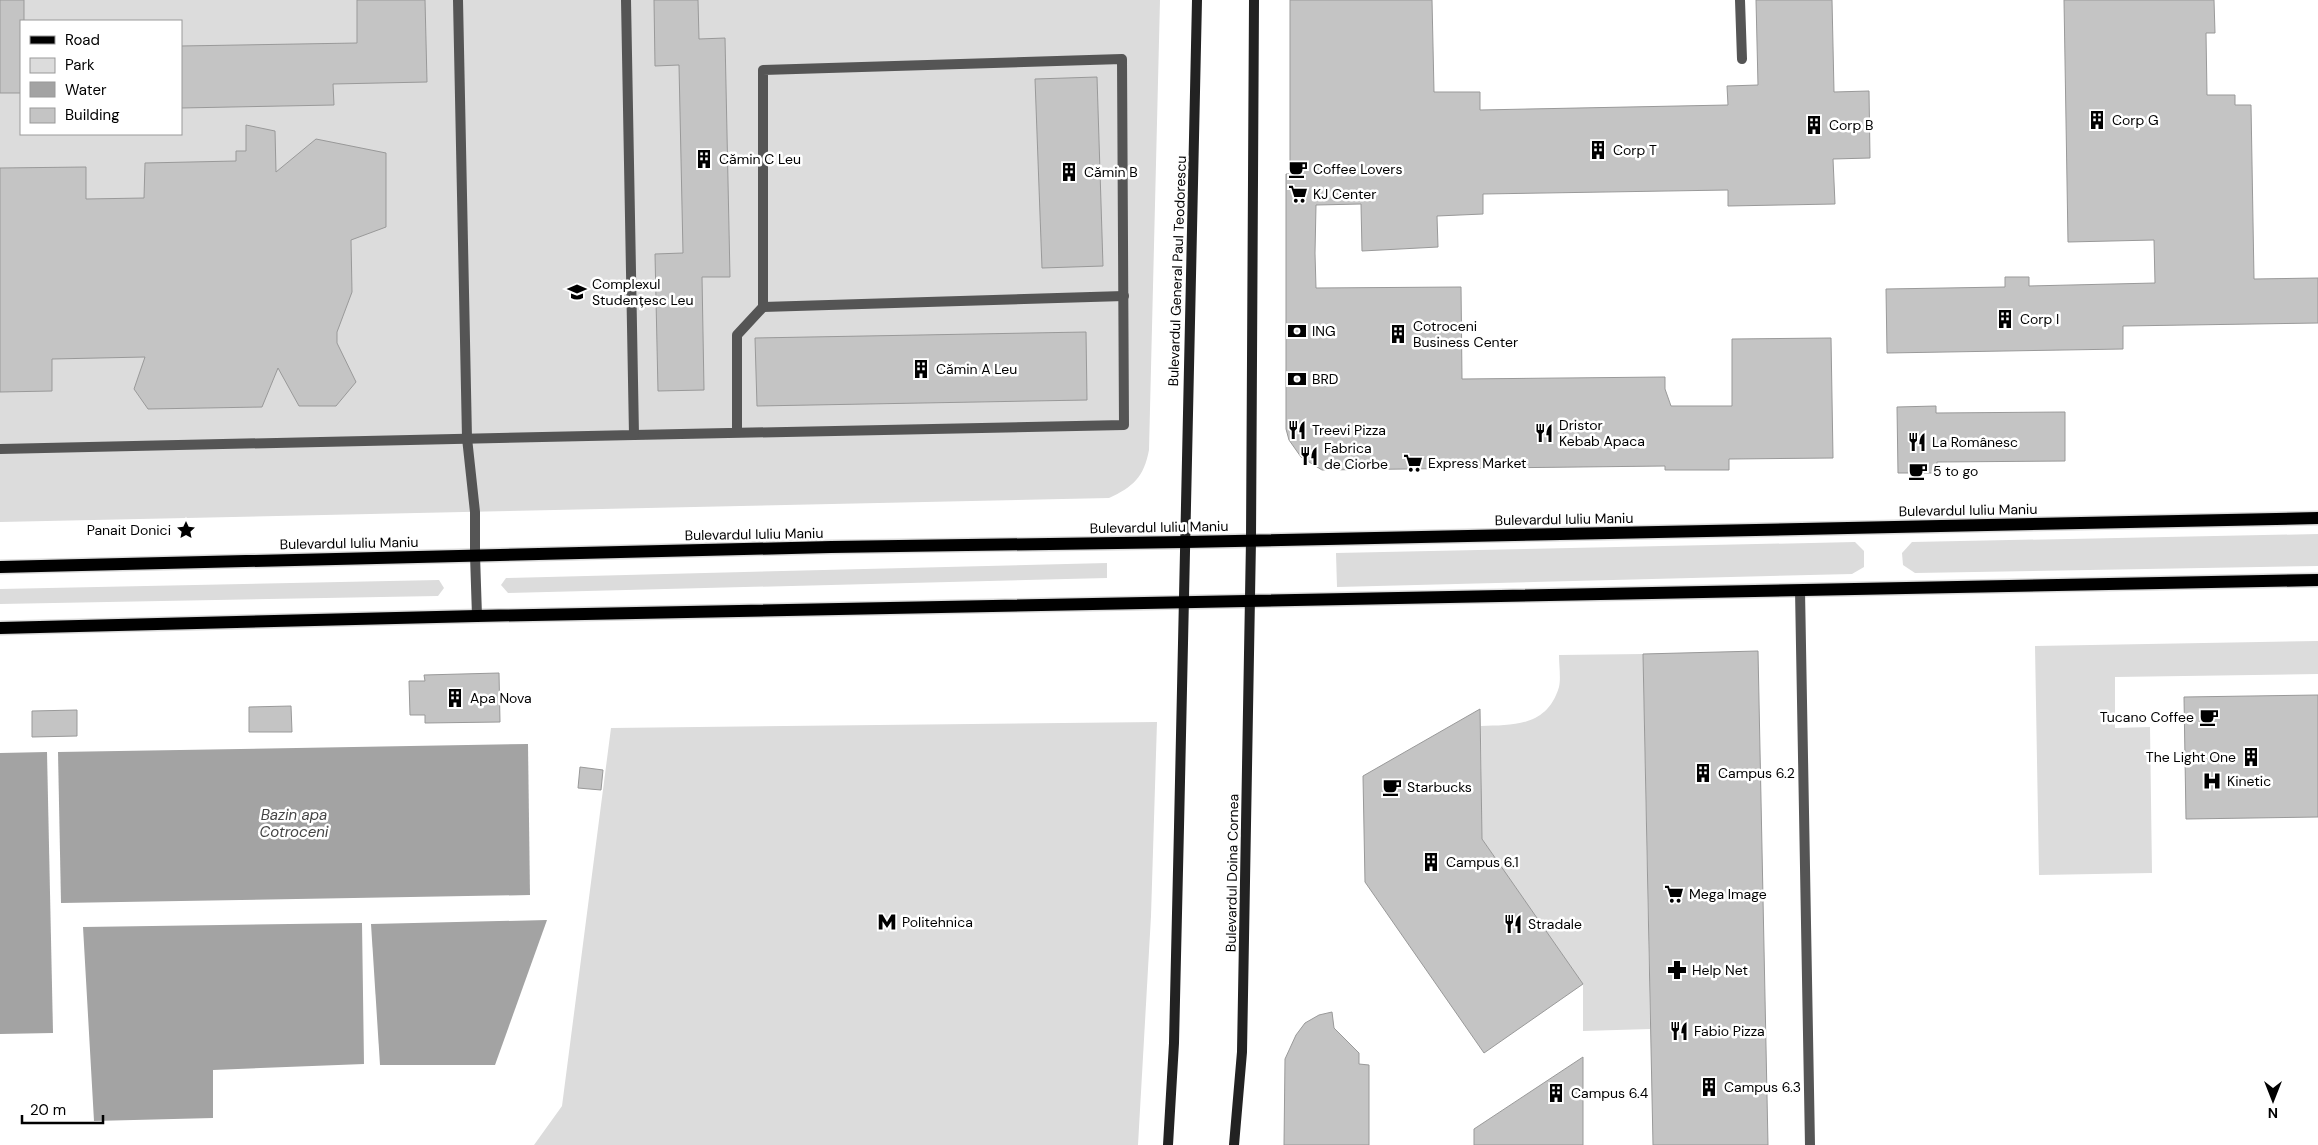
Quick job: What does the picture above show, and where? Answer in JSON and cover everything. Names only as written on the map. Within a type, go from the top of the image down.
[{"type":"main road","name":"Bulevardul General Paul Teodorescu","points":[[1184,603],[1197,0]]},
{"type":"main road","points":[[1251,540],[1254,0]]},
{"type":"main road","name":"Bulevardul Iuliu Maniu","points":[[0,567],[475,555],[2318,518]]},
{"type":"main road","name":"Bulevardul Doina Cornea","points":[[1234,1145],[1242,1052],[1251,540]]},
{"type":"main road","points":[[0,628],[477,616],[2318,580]]},
{"type":"main road","points":[[1168,1145],[1174,1043],[1184,603]]},
{"type":"street","points":[[458,0],[468,438],[475,512],[477,616]]},
{"type":"street","points":[[626,0],[634,435]]},
{"type":"street","points":[[1740,0],[1742,59]]},
{"type":"street","points":[[0,449],[1124,425],[1122,59],[763,70],[764,307],[737,335],[737,433]]},
{"type":"street","points":[[764,307],[1124,296]]},
{"type":"street","points":[[1800,590],[1810,1145]]},
{"type":"green space","name":"Complexul Studențesc Leu","points":[[0,0],[1160,0],[1149,450],[1144,467],[1136,480],[1125,490],[1109,498],[0,522]]},
{"type":"green space","points":[[2318,534],[2318,566],[1915,573],[1903,565],[1902,553],[1912,542]]},
{"type":"green space","points":[[1855,542],[1864,551],[1864,567],[1852,574],[1337,587],[1336,553]]},
{"type":"green space","points":[[1107,563],[1107,578],[508,593],[501,585],[506,578]]},
{"type":"green space","points":[[439,580],[444,588],[438,596],[0,604],[0,589]]},
{"type":"green space","points":[[2318,641],[2318,674],[2115,677],[2115,728],[2150,727],[2152,873],[2039,875],[2035,646]]},
{"type":"green space","points":[[1643,654],[1650,1029],[1583,1031],[1583,984],[1482,839],[1481,726],[1517,724],[1537,717],[1546,710],[1554,700],[1559,687],[1559,655]]},
{"type":"green space","points":[[1157,722],[1151,916],[1138,1145],[534,1145],[562,1106],[611,728]]},
{"type":"water","name":"Bazin apa Cotroceni","points":[[528,744],[530,895],[61,903],[58,752]]},
{"type":"water","points":[[47,752],[53,1033],[0,1034],[0,753]]},
{"type":"water","points":[[547,920],[495,1065],[380,1065],[371,924]]},
{"type":"water","points":[[362,923],[364,1064],[213,1070],[213,1118],[94,1121],[83,927]]},
{"type":"building","points":[[0,0],[24,0],[24,20],[20,20],[20,93],[0,93]]},
{"type":"building","points":[[357,0],[425,0],[427,82],[333,84],[334,105],[182,108],[182,46],[357,43]]},
{"type":"building","name":"Cămin C Leu","points":[[654,0],[698,0],[699,39],[725,38],[730,277],[702,277],[704,390],[658,391],[655,254],[683,253],[679,65],[655,66]]},
{"type":"building","points":[[1290,0],[1432,0],[1434,92],[1480,92],[1480,110],[1728,105],[1727,86],[1758,85],[1756,0],[1832,0],[1834,92],[1869,91],[1870,158],[1833,159],[1835,204],[1728,206],[1728,190],[1483,194],[1483,214],[1437,216],[1438,247],[1362,251],[1361,204],[1316,205],[1315,253],[1316,288],[1461,287],[1462,379],[1665,377],[1665,389],[1671,406],[1732,406],[1732,339],[1831,338],[1833,458],[1729,459],[1729,470],[1665,470],[1665,466],[1322,470],[1301,457],[1289,440],[1286,429],[1286,174],[1290,174]]},
{"type":"building","points":[[2064,0],[2214,0],[2215,33],[2206,33],[2207,95],[2235,95],[2235,105],[2251,105],[2254,279],[2318,278],[2318,323],[2123,326],[2123,349],[1887,353],[1886,289],[2005,287],[2005,277],[2029,277],[2029,286],[2155,283],[2154,240],[2068,242]]},
{"type":"building","name":"Cămin B","points":[[1097,77],[1103,266],[1042,268],[1035,79]]},
{"type":"building","points":[[246,125],[275,131],[276,172],[316,139],[386,153],[386,227],[351,240],[352,292],[337,332],[337,343],[356,382],[336,406],[299,406],[278,368],[262,407],[148,409],[134,389],[145,357],[52,359],[52,391],[0,392],[0,168],[86,167],[86,199],[144,198],[145,163],[236,161],[236,151],[246,151]]},
{"type":"building","name":"Cămin A Leu","points":[[1086,332],[1087,400],[757,406],[755,338]]},
{"type":"building","points":[[1936,406],[1936,413],[2065,412],[2065,461],[1937,462],[1937,473],[1898,473],[1897,407]]},
{"type":"building","name":"Campus 6.2","points":[[1758,651],[1768,1145],[1653,1145],[1643,654]]},
{"type":"building","name":"Apa Nova","points":[[499,673],[500,722],[425,723],[425,715],[410,715],[409,681],[425,681],[424,675]]},
{"type":"building","name":"The Light One","points":[[2318,695],[2318,817],[2186,819],[2184,697]]},
{"type":"building","points":[[291,706],[292,732],[249,732],[249,707]]},
{"type":"building","name":"Campus 6.1","points":[[1480,709],[1482,839],[1583,984],[1484,1053],[1365,882],[1363,776]]},
{"type":"building","points":[[77,710],[77,736],[32,737],[32,711]]},
{"type":"building","points":[[580,767],[603,770],[601,790],[578,788]]},
{"type":"building","points":[[1332,1012],[1334,1028],[1359,1053],[1359,1064],[1369,1065],[1369,1145],[1284,1145],[1285,1059],[1296,1035],[1305,1023],[1319,1015]]},
{"type":"building","name":"Campus 6.4","points":[[1583,1057],[1583,1145],[1474,1145],[1474,1129]]},
{"type":"place","name":"Corp G","points":[[2097,120]]},
{"type":"place","name":"Corp B","points":[[1814,125]]},
{"type":"place","name":"Corp T","points":[[1598,150]]},
{"type":"place","name":"Cămin C Leu","points":[[704,159]]},
{"type":"place","name":"Coffee Lovers","points":[[1298,169]]},
{"type":"place","name":"Cămin B","points":[[1069,172]]},
{"type":"place","name":"KJ Center","points":[[1298,194]]},
{"type":"place","name":"Complexul Studențesc Leu","points":[[577,292]]},
{"type":"place","name":"Corp I","points":[[2005,319]]},
{"type":"place","name":"ING","points":[[1297,331]]},
{"type":"place","name":"Cotroceni Business Center","points":[[1398,334]]},
{"type":"place","name":"Cămin A Leu","points":[[921,369]]},
{"type":"place","name":"BRD","points":[[1297,379]]},
{"type":"place","name":"Treevi Pizza","points":[[1297,430]]},
{"type":"place","name":"Dristor Kebab Apaca","points":[[1544,433]]},
{"type":"place","name":"La Românesc","points":[[1917,442]]},
{"type":"place","name":"Fabrica de Ciorbe","points":[[1309,456]]},
{"type":"place","name":"Express Market","points":[[1413,463]]},
{"type":"place","name":"5 to go","points":[[1918,471]]},
{"type":"place","name":"Panait Donici","points":[[186,530]]},
{"type":"place","name":"Apa Nova","points":[[455,698]]},
{"type":"place","name":"Tucano Coffee","points":[[2209,717]]},
{"type":"place","name":"The Light One","points":[[2251,757]]},
{"type":"place","name":"Campus 6.2","points":[[1703,773]]},
{"type":"place","name":"Kinetic","points":[[2212,781]]},
{"type":"place","name":"Starbucks","points":[[1392,787]]},
{"type":"place","name":"Campus 6.1","points":[[1431,862]]},
{"type":"place","name":"Mega Image","points":[[1674,894]]},
{"type":"place","name":"Politehnica","points":[[887,922]]},
{"type":"place","name":"Stradale","points":[[1513,924]]},
{"type":"place","name":"Help Net","points":[[1677,970]]},
{"type":"place","name":"Fabio Pizza","points":[[1679,1031]]},
{"type":"place","name":"Campus 6.3","points":[[1709,1087]]},
{"type":"place","name":"Campus 6.4","points":[[1556,1093]]}]
